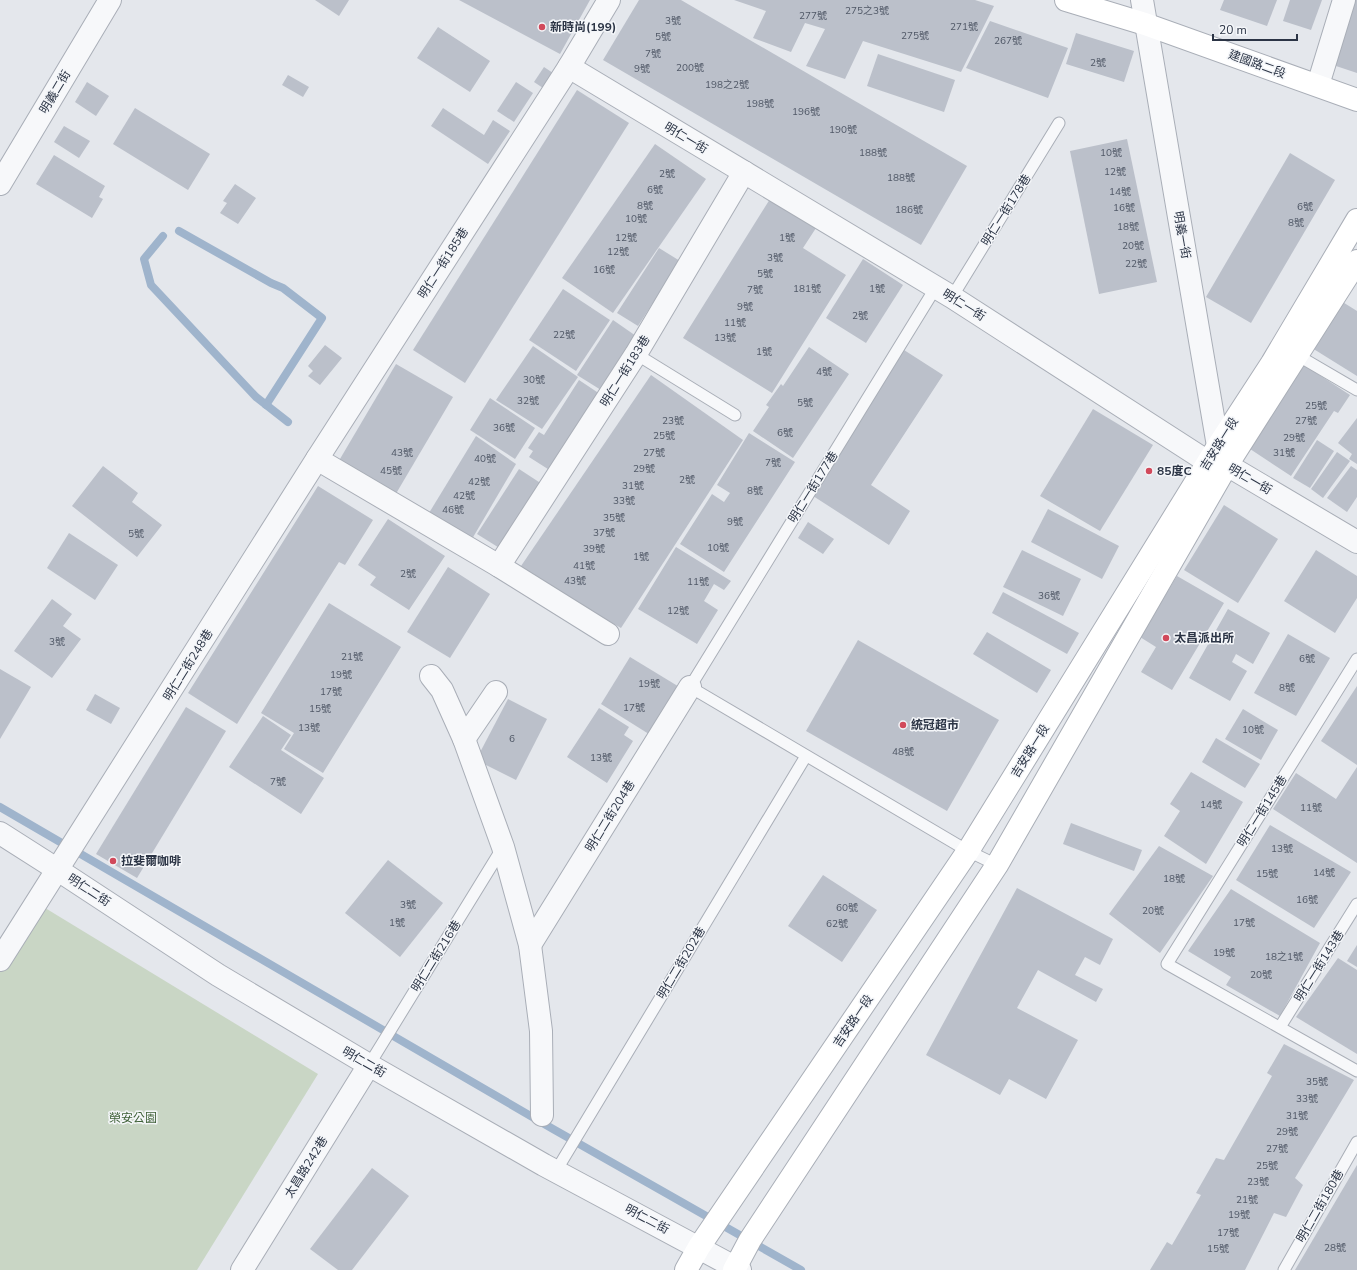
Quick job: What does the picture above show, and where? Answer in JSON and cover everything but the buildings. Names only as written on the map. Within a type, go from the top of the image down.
[{"type":"street","name":"明義二街","points":[[1,180],[110,0]]},
{"type":"street","name":"明仁一街185巷","points":[[317,460],[569,67],[609,0]]},
{"type":"street","name":"建國路二段","points":[[1066,0],[1145,24],[1357,100]]},
{"type":"street","name":"明義一街","points":[[1142,0],[1218,457]]},
{"type":"street","points":[[1318,86],[1344,0]]},
{"type":"street","name":"明仁一街","points":[[569,67],[1357,542]]},
{"type":"street","name":"明仁一街183巷","points":[[499,566],[636,354],[744,172]]},
{"type":"street","name":"吉安路一段","points":[[736,1269],[750,1240],[997,865],[1218,457],[1357,220]]},
{"type":"street","name":"吉安路一段","points":[[686,1270],[699,1247],[968,851],[1218,457],[1297,355],[1357,261]]},
{"type":"street","points":[[317,460],[499,566],[608,634]]},
{"type":"street","name":"明仁二街248巷","points":[[0,960],[317,460]]},
{"type":"street","points":[[430,676],[442,690],[464,739],[503,847],[530,945],[541,1031],[542,1115]]},
{"type":"street","name":"明仁二街204巷","points":[[530,945],[690,687]]},
{"type":"street","points":[[464,739],[496,692]]},
{"type":"street","name":"明仁二街","points":[[0,833],[218,975],[369,1065],[556,1171],[699,1247],[736,1269]]},
{"type":"street","name":"太昌路242巷","points":[[242,1270],[369,1065]]},
{"type":"lane","name":"明仁一街178巷","points":[[944,292],[1060,123]]},
{"type":"lane","name":"明仁一街177巷","points":[[690,687],[944,292]]},
{"type":"lane","points":[[636,354],[735,416]]},
{"type":"lane","points":[[1272,363],[1297,355],[1357,390]]},
{"type":"lane","name":"明仁一街145巷","points":[[1280,1027],[1167,964],[1357,659]]},
{"type":"lane","points":[[690,687],[968,851],[997,865]]},
{"type":"lane","name":"明仁二街202巷","points":[[556,1171],[806,756]]},
{"type":"lane","name":"明仁二街216巷","points":[[369,1065],[503,847]]},
{"type":"lane","name":"明仁一街143巷","points":[[1280,1027],[1357,904]]},
{"type":"lane","points":[[1280,1027],[1357,1071]]},
{"type":"lane","name":"明仁二街180巷","points":[[1284,1270],[1357,1142]]},
{"type":"green space","name":"榮安公園","points":[[32,900],[318,1074],[197,1270],[0,1270],[0,950]]},
{"type":"waterway","points":[[179,231],[271,283],[283,288],[322,318],[266,405]]},
{"type":"waterway","points":[[163,236],[144,259],[151,285],[256,397],[288,422]]},
{"type":"waterway","points":[[0,807],[553,1129],[801,1270]]},
{"type":"place","name":"新時尚(199)","points":[[542,27]]},
{"type":"place","name":"85度C","points":[[1149,471]]},
{"type":"place","name":"太昌派出所","points":[[1166,638]]},
{"type":"place","name":"統冠超市","points":[[903,725]]},
{"type":"place","name":"拉斐爾咖啡","points":[[113,861]]}]
